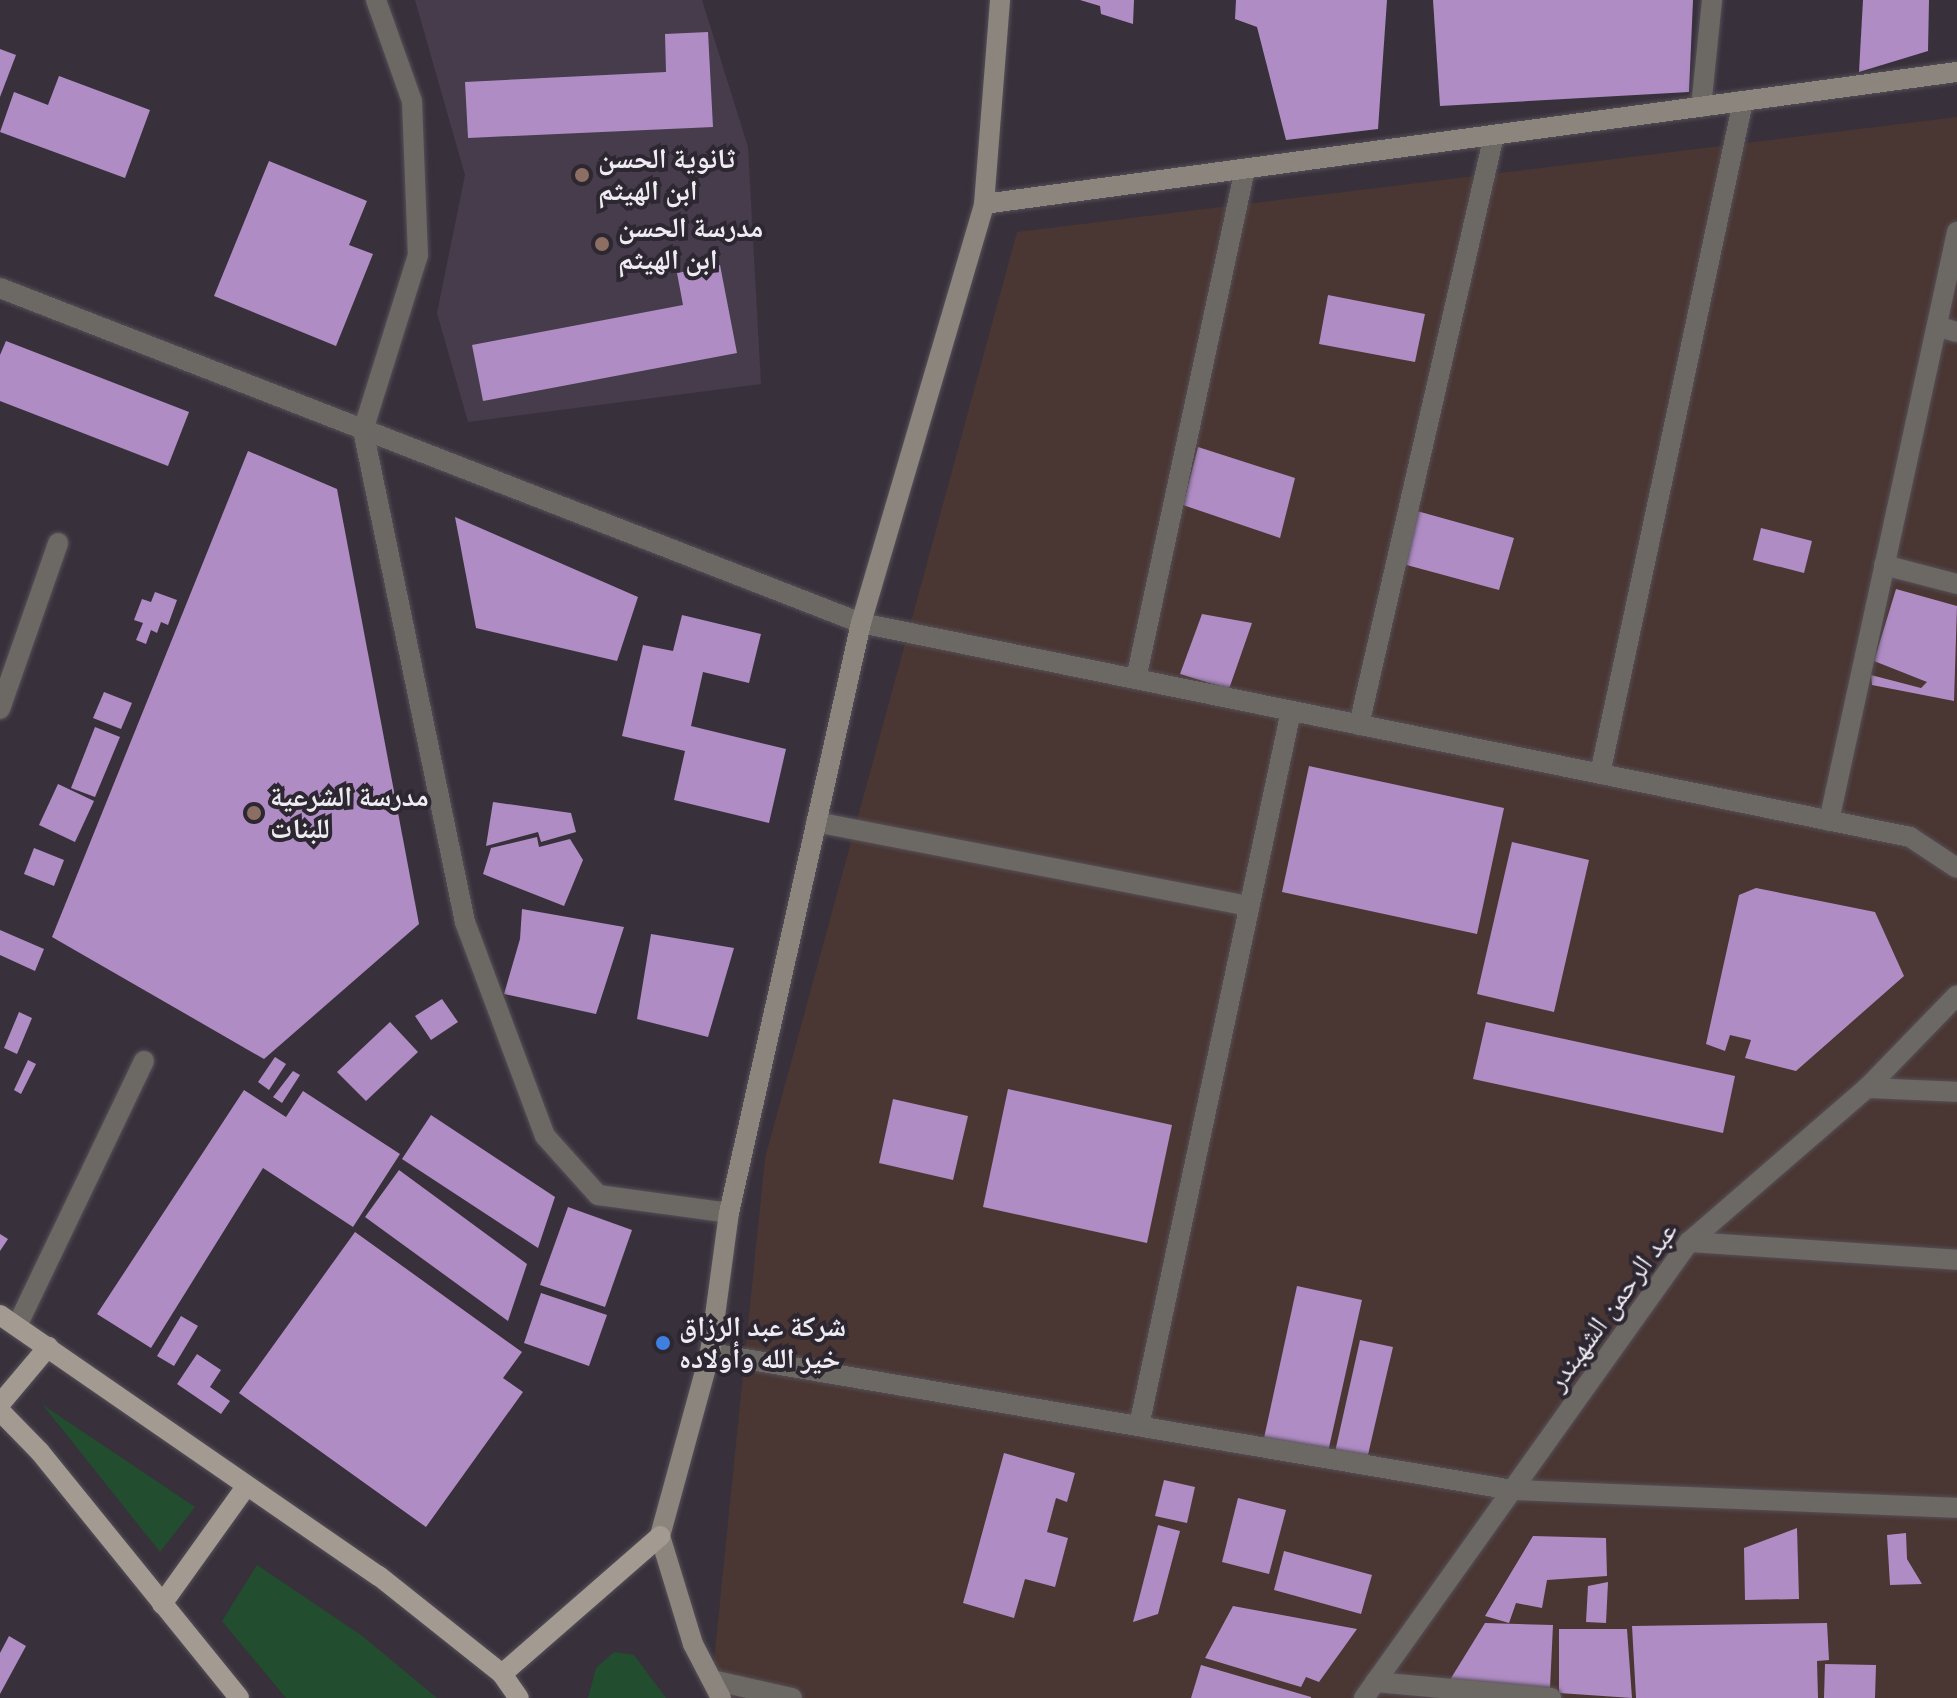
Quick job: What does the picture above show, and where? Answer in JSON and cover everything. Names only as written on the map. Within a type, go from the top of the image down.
[{"type":"main road","points":[[716,1689],[693,1644],[660,1536],[710,1353],[729,1213],[861,623],[984,204],[1000,0]]},
{"type":"main road","points":[[984,204],[1701,107],[1957,68]]},
{"type":"main road","points":[[8,1320],[245,1488],[379,1576],[502,1674],[519,1698]]},
{"type":"main road","points":[[0,1404],[48,1347]]},
{"type":"main road","points":[[0,1411],[239,1698]]},
{"type":"main road","points":[[162,1604],[245,1488]]},
{"type":"main road","points":[[502,1674],[660,1536]]},
{"type":"street","points":[[376,0],[412,101],[418,255],[363,430],[465,922],[545,1136],[598,1195],[729,1213]]},
{"type":"street","points":[[1701,107],[1712,0]]},
{"type":"street","points":[[1600,774],[1743,101]]},
{"type":"street","points":[[1359,725],[1494,135]]},
{"type":"street","points":[[1136,679],[1245,169]]},
{"type":"street","points":[[1829,821],[1957,232]]},
{"type":"street","points":[[0,288],[861,623],[1910,837],[1957,868]]},
{"type":"street","points":[[1937,326],[1957,332]]},
{"type":"street","points":[[0,709],[58,543]]},
{"type":"street","points":[[1884,565],[1957,584]]},
{"type":"street","points":[[1139,1426],[1291,711]]},
{"type":"street","points":[[816,822],[1249,906]]},
{"type":"street","name":"عبد الرحمن الشهبندر","points":[[1370,1690],[1689,1242],[1867,1088],[1957,995]]},
{"type":"street","points":[[8,1320],[144,1061]]},
{"type":"street","points":[[1867,1088],[1957,1092]]},
{"type":"street","points":[[1689,1242],[1957,1260]]},
{"type":"street","points":[[710,1353],[1512,1490],[1957,1508]]},
{"type":"street","points":[[716,1689],[792,1698]]},
{"type":"street","points":[[1370,1690],[1551,1698]]},
{"type":"shaded area","name":"مدرسة الحسن ابن الهيثم","points":[[415,0],[702,0],[748,147],[761,384],[468,422],[437,313],[465,175]]},
{"type":"shaded area","points":[[1957,117],[1957,1698],[727,1698],[712,1680],[765,1158],[1017,232]]},
{"type":"green space","points":[[43,1405],[195,1507],[160,1552]]},
{"type":"green space","points":[[257,1565],[361,1635],[437,1698],[286,1698],[222,1621]]},
{"type":"green space","points":[[614,1652],[634,1655],[666,1698],[588,1698],[596,1668]]},
{"type":"building","points":[[1080,0],[1134,0],[1133,24],[1101,14],[1100,6]]},
{"type":"building","points":[[1236,0],[1387,0],[1378,129],[1286,140],[1257,27],[1235,19]]},
{"type":"building","points":[[1433,0],[1693,0],[1689,92],[1440,106]]},
{"type":"building","points":[[1863,0],[1929,0],[1928,51],[1859,72]]},
{"type":"building","points":[[708,32],[713,127],[468,138],[465,82],[666,72],[665,34]]},
{"type":"building","points":[[0,49],[16,55],[0,97]]},
{"type":"building","points":[[59,76],[150,110],[125,178],[0,132],[14,92],[48,105]]},
{"type":"building","points":[[269,161],[367,201],[349,245],[373,254],[336,346],[214,296]]},
{"type":"building","points":[[720,265],[737,353],[483,401],[472,345],[683,305],[677,273]]},
{"type":"building","points":[[1328,295],[1425,314],[1415,362],[1319,344]]},
{"type":"building","points":[[6,341],[189,412],[168,466],[0,401],[0,355]]},
{"type":"building","points":[[1198,447],[1295,478],[1280,538],[1183,505]]},
{"type":"building","points":[[248,451],[337,489],[419,924],[264,1059],[52,937]]},
{"type":"building","points":[[1417,511],[1514,538],[1499,590],[1403,564]]},
{"type":"building","points":[[455,517],[638,597],[617,661],[476,628]]},
{"type":"building","points":[[1761,528],[1812,541],[1804,573],[1753,560]]},
{"type":"building","points":[[1896,589],[1957,606],[1954,701],[1872,685],[1871,675],[1921,688],[1927,682],[1874,661]]},
{"type":"building","points":[[155,592],[177,600],[168,625],[161,622],[157,633],[151,630],[146,644],[136,640],[143,623],[134,620],[142,599],[151,602]]},
{"type":"building","points":[[1202,614],[1252,623],[1229,689],[1180,674]]},
{"type":"building","points":[[682,615],[761,634],[749,683],[703,672],[691,726],[786,749],[769,823],[674,800],[685,751],[622,736],[643,645],[673,651]]},
{"type":"building","points":[[104,692],[132,703],[121,729],[93,718]]},
{"type":"building","points":[[95,727],[120,737],[95,797],[71,788]]},
{"type":"building","points":[[1309,766],[1504,808],[1477,934],[1282,892]]},
{"type":"building","points":[[58,784],[94,801],[75,842],[39,825]]},
{"type":"building","points":[[493,802],[571,813],[576,832],[541,842],[538,832],[486,846]]},
{"type":"building","points":[[537,837],[539,847],[570,839],[583,860],[564,906],[483,874],[491,848]]},
{"type":"building","points":[[1512,842],[1589,860],[1554,1012],[1477,994]]},
{"type":"building","points":[[34,848],[64,860],[54,886],[24,874]]},
{"type":"building","points":[[1756,888],[1875,912],[1904,976],[1796,1071],[1745,1058],[1751,1040],[1730,1035],[1725,1051],[1706,1044],[1739,895]]},
{"type":"building","points":[[522,909],[624,927],[596,1014],[504,994],[520,939]]},
{"type":"building","points":[[0,930],[44,949],[35,971],[0,955]]},
{"type":"building","points":[[651,934],[734,948],[708,1037],[637,1019]]},
{"type":"building","points":[[442,999],[458,1022],[431,1040],[415,1016]]},
{"type":"building","points":[[19,1012],[32,1018],[17,1054],[4,1048]]},
{"type":"building","points":[[390,1022],[418,1052],[366,1101],[337,1072]]},
{"type":"building","points":[[1486,1022],[1735,1076],[1723,1133],[1473,1079]]},
{"type":"building","points":[[275,1057],[286,1064],[269,1090],[258,1082]]},
{"type":"building","points":[[28,1060],[36,1064],[21,1094],[14,1090]]},
{"type":"building","points":[[293,1071],[300,1075],[282,1103],[273,1097]]},
{"type":"building","points":[[1008,1089],[1172,1125],[1147,1243],[983,1207]]},
{"type":"building","points":[[244,1090],[286,1117],[303,1091],[400,1154],[353,1227],[263,1168],[151,1348],[97,1314]]},
{"type":"building","points":[[893,1099],[968,1116],[953,1180],[879,1163]]},
{"type":"building","points":[[431,1115],[555,1197],[538,1248],[402,1159]]},
{"type":"building","points":[[399,1170],[527,1264],[508,1321],[365,1217]]},
{"type":"building","points":[[568,1207],[632,1230],[605,1307],[540,1285]]},
{"type":"building","points":[[355,1232],[522,1352],[503,1378],[523,1392],[426,1527],[239,1393]]},
{"type":"building","points":[[0,1234],[8,1239],[0,1251]]},
{"type":"building","points":[[1297,1286],[1362,1300],[1328,1452],[1264,1438]]},
{"type":"building","points":[[541,1293],[607,1315],[589,1366],[524,1343]]},
{"type":"building","points":[[181,1316],[198,1326],[174,1366],[157,1356]]},
{"type":"building","points":[[1360,1340],[1393,1347],[1367,1459],[1335,1452]]},
{"type":"building","points":[[197,1354],[221,1370],[210,1387],[230,1401],[221,1414],[177,1384]]},
{"type":"building","points":[[1004,1453],[1075,1473],[1067,1502],[1056,1498],[1047,1532],[1068,1538],[1055,1587],[1025,1579],[1014,1618],[963,1603]]},
{"type":"building","points":[[1164,1480],[1195,1487],[1187,1523],[1155,1516]]},
{"type":"building","points":[[1238,1498],[1286,1510],[1269,1574],[1222,1562]]},
{"type":"building","points":[[1158,1525],[1180,1531],[1158,1614],[1133,1622]]},
{"type":"building","points":[[1797,1528],[1799,1599],[1745,1600],[1744,1548]]},
{"type":"building","points":[[1906,1533],[1907,1559],[1922,1584],[1890,1585],[1887,1535]]},
{"type":"building","points":[[1533,1536],[1606,1538],[1607,1576],[1547,1580],[1542,1608],[1516,1603],[1509,1623],[1485,1616]]},
{"type":"building","points":[[1284,1551],[1372,1575],[1361,1614],[1274,1590]]},
{"type":"building","points":[[1608,1582],[1606,1623],[1586,1622],[1588,1586]]},
{"type":"building","points":[[1233,1606],[1357,1629],[1319,1682],[1306,1677],[1301,1687],[1205,1658]]},
{"type":"building","points":[[1485,1623],[1553,1625],[1550,1688],[1448,1683]]},
{"type":"building","points":[[1827,1623],[1829,1660],[1817,1661],[1818,1698],[1636,1698],[1632,1626]]},
{"type":"building","points":[[1559,1629],[1627,1629],[1632,1698],[1559,1693]]},
{"type":"building","points":[[9,1636],[26,1646],[0,1694],[0,1653]]},
{"type":"building","points":[[1825,1664],[1876,1665],[1875,1698],[1824,1698]]},
{"type":"building","points":[[1201,1665],[1311,1697],[1311,1698],[1191,1698]]},
{"type":"place","name":"ثانوية الحسن ابن الهيثم","points":[[582,175]]},
{"type":"place","name":"مدرسة الحسن ابن الهيثم","points":[[602,244]]},
{"type":"place","name":"مدرسة الشرعية للبنات","points":[[254,813]]},
{"type":"place","name":"شركة عبد الرزاق خير الله وأولاده","points":[[663,1343]]}]
